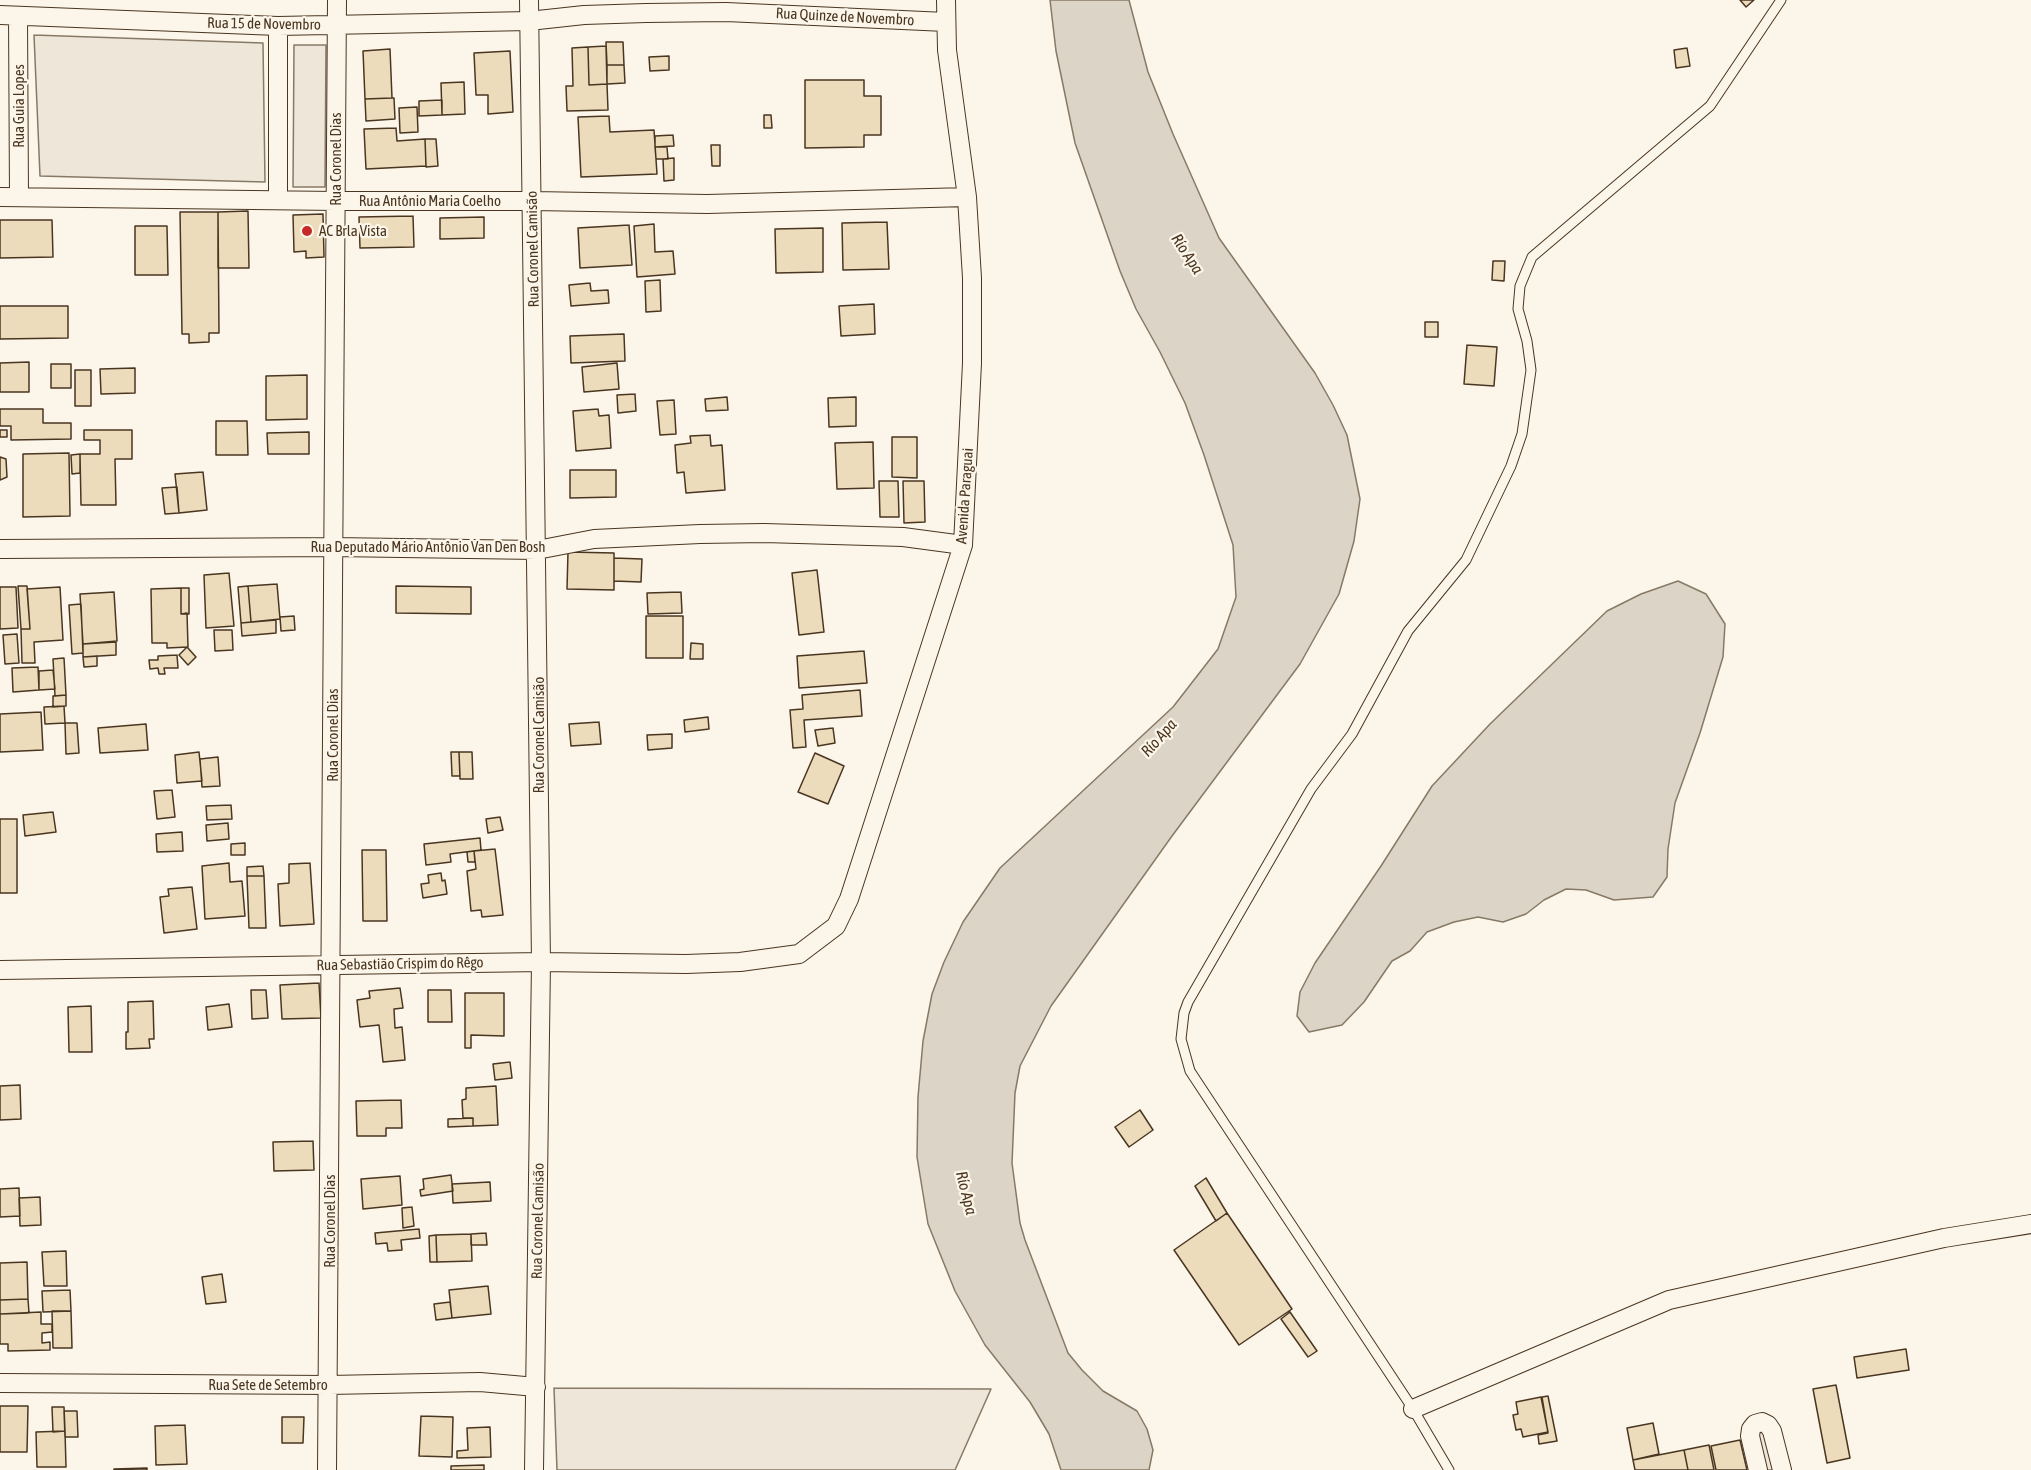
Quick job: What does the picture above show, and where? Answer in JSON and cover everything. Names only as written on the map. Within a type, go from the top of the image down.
[{"type":"street","name":"Rua Coronel Dias","points":[[327,1470],[337,0]]},
{"type":"street","name":"Rua Coronel Camisão","points":[[529,0],[541,962],[534,1470]]},
{"type":"street","name":"Avenida Paraguai","points":[[799,954],[836,926],[849,899],[963,545],[972,363],[972,278],[967,197],[947,50],[946,0]]},
{"type":"street","name":"Rua Quinze de Novembro","points":[[529,21],[584,15],[726,12],[946,22]]},
{"type":"street","name":"Rua 15 de Novembro","points":[[9,15],[278,26],[529,21]]},
{"type":"street","name":"Rua Guia Lopes","points":[[9,15],[19,197]]},
{"type":"street","points":[[278,26],[278,199]]},
{"type":"street","name":"Rua Antônio Maria Coelho","points":[[0,196],[707,204],[967,197]]},
{"type":"street","name":"Rua Deputado Mário Antônio Van Den Bosh","points":[[0,549],[334,547],[537,550],[594,539],[700,534],[881,536],[963,545]]},
{"type":"street","name":"Rua Sebastião Crispim do Rêgo","points":[[0,970],[541,962],[686,964],[741,962],[799,954]]},
{"type":"street","points":[[1413,1409],[1669,1300],[1944,1238],[2031,1224]]},
{"type":"street","name":"Rua Sete de Setembro","points":[[0,1383],[329,1385],[480,1382],[536,1387]]},
{"type":"street","points":[[1758,1470],[1750,1436],[1755,1424],[1762,1422],[1772,1431],[1782,1470]]},
{"type":"lane","points":[[1449,1470],[1413,1409],[1190,1071],[1181,1040],[1184,1013],[1188,1002],[1311,789],[1352,734],[1408,631],[1466,560],[1511,466],[1522,434],[1532,370],[1518,309],[1520,286],[1532,257],[1710,106],[1781,0]]},
{"type":"shaded area","points":[[34,35],[263,43],[265,182],[40,176]]},
{"type":"shaded area","points":[[294,45],[326,45],[325,187],[293,187]]},
{"type":"shaded area","points":[[554,1388],[991,1389],[955,1470],[557,1470]]},
{"type":"shaded area","points":[[1764,1431],[1774,1470],[1765,1470],[1757,1433]]},
{"type":"water","name":"Río Apa","points":[[1050,0],[1129,0],[1148,72],[1219,238],[1315,373],[1333,405],[1347,435],[1360,499],[1354,541],[1339,594],[1300,664],[1172,836],[1051,1006],[1020,1066],[1015,1093],[1012,1163],[1020,1223],[1025,1240],[1068,1353],[1103,1391],[1137,1411],[1147,1429],[1153,1450],[1149,1470],[1061,1470],[1049,1434],[1030,1402],[985,1345],[955,1291],[928,1224],[917,1157],[918,1097],[923,1041],[932,994],[963,922],[1000,868],[1173,707],[1218,649],[1236,597],[1233,545],[1204,455],[1185,403],[1136,309],[1120,271],[1075,143],[1056,51]]},
{"type":"water","points":[[1678,581],[1706,594],[1725,624],[1723,657],[1700,733],[1675,803],[1668,849],[1667,877],[1653,897],[1614,900],[1586,890],[1566,889],[1544,900],[1526,914],[1503,922],[1478,917],[1454,922],[1427,932],[1410,951],[1392,961],[1364,1002],[1342,1025],[1309,1032],[1297,1016],[1300,992],[1315,963],[1432,786],[1490,724],[1607,611],[1641,594]]},
{"type":"building","points":[[1740,0],[1754,0],[1746,7]]},
{"type":"building","points":[[606,42],[623,42],[624,65],[607,65]]},
{"type":"building","points":[[606,46],[607,84],[589,85],[588,47]]},
{"type":"building","points":[[588,47],[589,85],[607,84],[608,110],[567,111],[566,86],[573,86],[572,48]]},
{"type":"building","points":[[1687,48],[1690,66],[1676,68],[1674,50]]},
{"type":"building","points":[[390,49],[392,98],[365,99],[363,51]]},
{"type":"building","points":[[510,51],[513,112],[488,114],[488,95],[476,95],[474,53]]},
{"type":"building","points":[[669,56],[669,70],[650,71],[649,57]]},
{"type":"building","points":[[607,65],[624,65],[625,83],[607,84]]},
{"type":"building","points":[[805,80],[864,80],[864,96],[881,96],[881,135],[864,135],[864,147],[805,148]]},
{"type":"building","points":[[464,82],[465,114],[442,115],[441,83]]},
{"type":"building","points":[[394,98],[395,119],[366,121],[365,99]]},
{"type":"building","points":[[442,100],[442,115],[419,116],[419,101]]},
{"type":"building","points":[[417,107],[418,132],[400,133],[399,108]]},
{"type":"building","points":[[764,115],[771,115],[772,128],[764,128]]},
{"type":"building","points":[[609,116],[610,132],[654,130],[657,174],[581,177],[578,117]]},
{"type":"building","points":[[396,128],[397,141],[425,139],[426,166],[366,169],[364,129]]},
{"type":"building","points":[[673,135],[674,146],[655,147],[655,136]]},
{"type":"building","points":[[425,139],[436,139],[438,166],[426,167]]},
{"type":"building","points":[[711,145],[720,145],[720,166],[712,166]]},
{"type":"building","points":[[655,147],[667,147],[668,159],[656,159]]},
{"type":"building","points":[[674,158],[674,180],[664,181],[663,159]]},
{"type":"building","points":[[248,211],[249,268],[218,268],[218,212]]},
{"type":"building","points":[[180,212],[218,212],[219,333],[209,333],[209,342],[189,343],[189,334],[182,334]]},
{"type":"building","points":[[323,214],[324,257],[306,258],[306,251],[294,252],[293,215]]},
{"type":"building","points":[[413,216],[414,247],[360,248],[359,217]]},
{"type":"building","points":[[484,217],[484,238],[440,239],[440,218]]},
{"type":"building","points":[[0,220],[52,220],[53,257],[0,258]]},
{"type":"building","points":[[887,222],[889,269],[843,270],[842,223]]},
{"type":"building","points":[[654,224],[655,252],[673,251],[675,274],[637,277],[634,226]]},
{"type":"building","points":[[629,225],[632,265],[580,268],[578,228]]},
{"type":"building","points":[[135,226],[167,226],[168,275],[135,275]]},
{"type":"building","points":[[823,228],[823,272],[776,273],[775,229]]},
{"type":"building","points":[[1493,261],[1505,261],[1504,281],[1492,280]]},
{"type":"building","points":[[660,280],[661,311],[646,312],[645,281]]},
{"type":"building","points":[[590,283],[591,291],[608,290],[609,303],[571,306],[569,285]]},
{"type":"building","points":[[874,304],[875,334],[841,336],[839,306]]},
{"type":"building","points":[[0,306],[68,306],[68,338],[0,339]]},
{"type":"building","points":[[1425,322],[1438,322],[1438,337],[1425,337]]},
{"type":"building","points":[[624,334],[625,361],[571,363],[570,336]]},
{"type":"building","points":[[1467,345],[1497,347],[1494,386],[1464,384]]},
{"type":"building","points":[[29,362],[29,392],[0,392],[0,363]]},
{"type":"building","points":[[617,363],[619,389],[584,392],[582,367]]},
{"type":"building","points":[[51,364],[71,364],[71,388],[51,388]]},
{"type":"building","points":[[135,368],[135,393],[101,394],[100,369]]},
{"type":"building","points":[[75,370],[91,370],[91,406],[75,406]]},
{"type":"building","points":[[307,375],[307,419],[266,420],[266,376]]},
{"type":"building","points":[[635,394],[636,411],[618,413],[617,395]]},
{"type":"building","points":[[727,397],[728,410],[706,411],[705,399]]},
{"type":"building","points":[[856,397],[856,426],[829,427],[828,398]]},
{"type":"building","points":[[674,400],[676,434],[660,435],[657,401]]},
{"type":"building","points":[[0,409],[43,409],[43,423],[71,423],[71,439],[11,440],[11,426],[0,426]]},
{"type":"building","points":[[598,409],[599,416],[609,415],[611,448],[576,451],[573,411]]},
{"type":"building","points":[[216,421],[247,421],[248,455],[216,455]]},
{"type":"building","points":[[0,430],[7,430],[7,437],[0,437]]},
{"type":"building","points":[[84,430],[132,430],[132,459],[115,459],[116,505],[81,505],[80,454],[100,454],[100,440],[84,440]]},
{"type":"building","points":[[309,432],[309,454],[268,454],[267,433]]},
{"type":"building","points":[[710,435],[711,446],[722,445],[725,490],[686,493],[684,472],[677,473],[675,445],[691,443],[690,436]]},
{"type":"building","points":[[892,437],[917,437],[917,478],[892,477]]},
{"type":"building","points":[[873,442],[874,488],[837,489],[835,443]]},
{"type":"building","points":[[69,453],[70,516],[23,517],[23,454]]},
{"type":"building","points":[[80,454],[80,473],[72,474],[71,455]]},
{"type":"building","points":[[0,457],[6,459],[7,477],[0,480]]},
{"type":"building","points":[[570,470],[616,470],[616,497],[570,498]]},
{"type":"building","points":[[203,472],[207,510],[179,513],[175,474]]},
{"type":"building","points":[[879,481],[898,481],[899,517],[880,517]]},
{"type":"building","points":[[903,481],[924,481],[925,522],[904,523]]},
{"type":"building","points":[[177,487],[179,513],[165,514],[162,488]]},
{"type":"building","points":[[568,552],[614,553],[614,590],[567,589]]},
{"type":"building","points":[[614,558],[642,559],[641,582],[614,581]]},
{"type":"building","points":[[817,570],[824,632],[799,635],[792,573]]},
{"type":"building","points":[[229,573],[234,626],[206,628],[204,575]]},
{"type":"building","points":[[277,584],[280,619],[251,622],[248,586]]},
{"type":"building","points":[[18,586],[27,586],[30,629],[21,629]]},
{"type":"building","points":[[248,586],[251,622],[241,623],[238,587]]},
{"type":"building","points":[[396,586],[471,587],[471,614],[396,613]]},
{"type":"building","points":[[0,587],[16,587],[18,628],[0,629]]},
{"type":"building","points":[[60,587],[63,640],[34,642],[35,663],[22,663],[21,629],[30,629],[27,589]]},
{"type":"building","points":[[181,588],[181,614],[187,613],[188,647],[167,648],[167,643],[152,643],[151,589]]},
{"type":"building","points":[[181,588],[189,588],[189,614],[181,614]]},
{"type":"building","points":[[114,592],[117,641],[83,644],[80,594]]},
{"type":"building","points":[[681,592],[682,613],[648,614],[647,593]]},
{"type":"building","points":[[81,604],[83,653],[72,654],[69,605]]},
{"type":"building","points":[[294,616],[295,630],[281,631],[280,617]]},
{"type":"building","points":[[646,616],[683,616],[683,658],[646,658]]},
{"type":"building","points":[[276,620],[276,633],[242,636],[241,623]]},
{"type":"building","points":[[214,630],[232,630],[233,650],[215,651]]},
{"type":"building","points":[[17,634],[19,663],[5,664],[3,635]]},
{"type":"building","points":[[116,642],[116,655],[83,657],[83,644]]},
{"type":"building","points":[[691,643],[703,644],[703,659],[690,659]]},
{"type":"building","points":[[187,647],[196,657],[188,665],[179,655]]},
{"type":"building","points":[[864,651],[867,683],[799,688],[797,656]]},
{"type":"building","points":[[177,655],[178,668],[164,668],[165,674],[159,674],[158,668],[150,669],[149,660],[158,660],[158,656]]},
{"type":"building","points":[[97,656],[97,666],[84,667],[83,657]]},
{"type":"building","points":[[64,658],[66,695],[55,696],[53,659]]},
{"type":"building","points":[[38,667],[39,690],[13,692],[12,668]]},
{"type":"building","points":[[53,670],[55,689],[39,690],[39,671]]},
{"type":"building","points":[[860,690],[862,716],[804,720],[806,747],[793,748],[790,710],[803,709],[802,695]]},
{"type":"building","points":[[66,695],[66,706],[53,707],[53,696]]},
{"type":"building","points":[[64,706],[65,723],[45,724],[44,707]]},
{"type":"building","points":[[41,712],[43,750],[0,752],[0,714]]},
{"type":"building","points":[[708,717],[709,729],[685,732],[684,720]]},
{"type":"building","points":[[599,722],[601,744],[571,746],[569,724]]},
{"type":"building","points":[[65,723],[77,723],[79,753],[66,754]]},
{"type":"building","points":[[146,724],[148,750],[100,753],[98,728]]},
{"type":"building","points":[[833,728],[835,743],[818,746],[815,730]]},
{"type":"building","points":[[672,734],[672,748],[648,750],[647,735]]},
{"type":"building","points":[[199,752],[202,781],[177,783],[175,755]]},
{"type":"building","points":[[451,752],[459,752],[460,776],[452,776]]},
{"type":"building","points":[[459,752],[472,752],[473,779],[460,779]]},
{"type":"building","points":[[815,753],[844,766],[828,804],[798,792]]},
{"type":"building","points":[[218,757],[220,786],[202,787],[200,759]]},
{"type":"building","points":[[172,790],[175,817],[157,819],[154,791]]},
{"type":"building","points":[[231,805],[232,819],[207,820],[206,806]]},
{"type":"building","points":[[53,812],[56,832],[25,836],[23,815]]},
{"type":"building","points":[[500,817],[503,830],[488,833],[486,819]]},
{"type":"building","points":[[0,819],[17,819],[17,893],[0,893]]},
{"type":"building","points":[[228,823],[229,839],[207,841],[206,825]]},
{"type":"building","points":[[182,832],[183,851],[157,852],[156,834]]},
{"type":"building","points":[[480,838],[481,850],[450,854],[451,862],[426,865],[424,844]]},
{"type":"building","points":[[245,843],[245,855],[231,855],[231,844]]},
{"type":"building","points":[[495,849],[503,915],[482,917],[481,910],[471,911],[467,871],[476,869],[474,851]]},
{"type":"building","points":[[362,850],[386,850],[387,921],[363,921]]},
{"type":"building","points":[[474,851],[475,862],[468,862],[467,852]]},
{"type":"building","points":[[229,863],[230,882],[242,881],[245,916],[205,919],[202,866]]},
{"type":"building","points":[[310,863],[314,924],[280,926],[278,884],[289,883],[289,864]]},
{"type":"building","points":[[263,866],[264,876],[247,876],[247,867]]},
{"type":"building","points":[[441,873],[442,881],[445,880],[447,894],[423,898],[421,884],[429,883],[428,875]]},
{"type":"building","points":[[247,876],[264,876],[266,928],[249,928]]},
{"type":"building","points":[[192,887],[197,929],[164,933],[160,897],[169,896],[168,889]]},
{"type":"building","points":[[319,983],[321,1018],[282,1019],[280,985]]},
{"type":"building","points":[[400,988],[403,1008],[394,1009],[395,1028],[402,1027],[405,1060],[383,1062],[379,1025],[360,1027],[357,1000],[370,998],[369,991]]},
{"type":"building","points":[[251,990],[266,990],[268,1018],[252,1019]]},
{"type":"building","points":[[428,990],[451,990],[452,1022],[428,1022]]},
{"type":"building","points":[[465,993],[504,993],[504,1036],[471,1035],[471,1048],[465,1048]]},
{"type":"building","points":[[153,1001],[154,1039],[149,1039],[150,1048],[126,1049],[128,1002]]},
{"type":"building","points":[[229,1004],[232,1027],[208,1030],[206,1007]]},
{"type":"building","points":[[91,1006],[92,1052],[69,1052],[68,1007]]},
{"type":"building","points":[[510,1062],[512,1078],[495,1080],[493,1064]]},
{"type":"building","points":[[20,1085],[21,1119],[0,1120],[0,1086]]},
{"type":"building","points":[[496,1086],[498,1125],[473,1126],[473,1118],[463,1118],[462,1100],[466,1099],[466,1088]]},
{"type":"building","points":[[401,1100],[402,1128],[386,1128],[386,1136],[357,1136],[356,1101]]},
{"type":"building","points":[[1140,1110],[1153,1130],[1129,1147],[1115,1127]]},
{"type":"building","points":[[473,1118],[473,1126],[448,1127],[448,1119]]},
{"type":"building","points":[[313,1141],[314,1170],[274,1171],[273,1142]]},
{"type":"building","points":[[451,1175],[453,1191],[421,1196],[420,1190],[424,1189],[423,1179]]},
{"type":"building","points":[[400,1176],[402,1205],[363,1209],[361,1179]]},
{"type":"building","points":[[1206,1178],[1227,1213],[1216,1221],[1195,1186]]},
{"type":"building","points":[[490,1182],[491,1201],[453,1203],[452,1184]]},
{"type":"building","points":[[19,1188],[20,1216],[0,1217],[0,1189]]},
{"type":"building","points":[[40,1197],[41,1225],[20,1226],[19,1198]]},
{"type":"building","points":[[412,1207],[414,1226],[403,1228],[402,1208]]},
{"type":"building","points":[[1227,1213],[1292,1309],[1239,1345],[1174,1250]]},
{"type":"building","points":[[419,1229],[420,1238],[401,1240],[402,1250],[388,1251],[387,1243],[376,1244],[375,1233]]},
{"type":"building","points":[[486,1233],[487,1245],[471,1245],[471,1234]]},
{"type":"building","points":[[471,1234],[472,1261],[437,1262],[436,1235]]},
{"type":"building","points":[[436,1235],[437,1262],[430,1262],[429,1236]]},
{"type":"building","points":[[66,1251],[67,1286],[44,1286],[42,1252]]},
{"type":"building","points":[[27,1262],[28,1299],[0,1300],[0,1263]]},
{"type":"building","points":[[222,1274],[226,1302],[206,1304],[202,1277]]},
{"type":"building","points":[[488,1286],[491,1314],[452,1318],[449,1290]]},
{"type":"building","points":[[70,1290],[71,1311],[43,1312],[42,1291]]},
{"type":"building","points":[[28,1299],[29,1313],[0,1314],[0,1300]]},
{"type":"building","points":[[450,1302],[452,1318],[436,1320],[434,1304]]},
{"type":"building","points":[[52,1311],[71,1311],[72,1348],[53,1348]]},
{"type":"building","points":[[41,1312],[41,1324],[52,1324],[52,1332],[42,1333],[42,1343],[50,1342],[50,1350],[8,1351],[8,1344],[0,1344],[0,1314]]},
{"type":"building","points":[[1290,1312],[1317,1351],[1308,1357],[1281,1319]]},
{"type":"building","points":[[1906,1349],[1909,1370],[1857,1378],[1854,1357]]},
{"type":"building","points":[[1836,1385],[1850,1458],[1827,1463],[1813,1389]]},
{"type":"building","points":[[1548,1396],[1557,1441],[1539,1444],[1538,1435],[1548,1433],[1542,1397]]},
{"type":"building","points":[[1541,1397],[1548,1432],[1523,1437],[1521,1429],[1516,1430],[1513,1415],[1518,1414],[1516,1402]]},
{"type":"building","points":[[0,1406],[28,1406],[27,1452],[0,1452]]},
{"type":"building","points":[[52,1407],[64,1407],[65,1431],[53,1432]]},
{"type":"building","points":[[64,1411],[77,1411],[78,1437],[65,1437]]},
{"type":"building","points":[[421,1416],[453,1417],[452,1457],[419,1456]]},
{"type":"building","points":[[282,1417],[304,1417],[303,1443],[282,1443]]},
{"type":"building","points":[[1653,1423],[1659,1454],[1633,1460],[1627,1428]]},
{"type":"building","points":[[185,1425],[187,1464],[156,1465],[155,1426]]},
{"type":"building","points":[[490,1427],[491,1457],[457,1458],[457,1451],[468,1450],[467,1428]]},
{"type":"building","points":[[65,1431],[66,1467],[37,1467],[36,1432]]},
{"type":"building","points":[[1740,1440],[1747,1470],[1716,1470],[1711,1446]]},
{"type":"building","points":[[1709,1445],[1714,1470],[1688,1470],[1684,1450]]},
{"type":"building","points":[[1684,1450],[1688,1470],[1635,1470],[1633,1460]]},
{"type":"building","points":[[484,1465],[484,1470],[451,1470],[451,1466]]},
{"type":"building","points":[[147,1468],[147,1470],[114,1470],[114,1469]]},
{"type":"place","name":"AC Brla Vista","points":[[307,231]]}]
